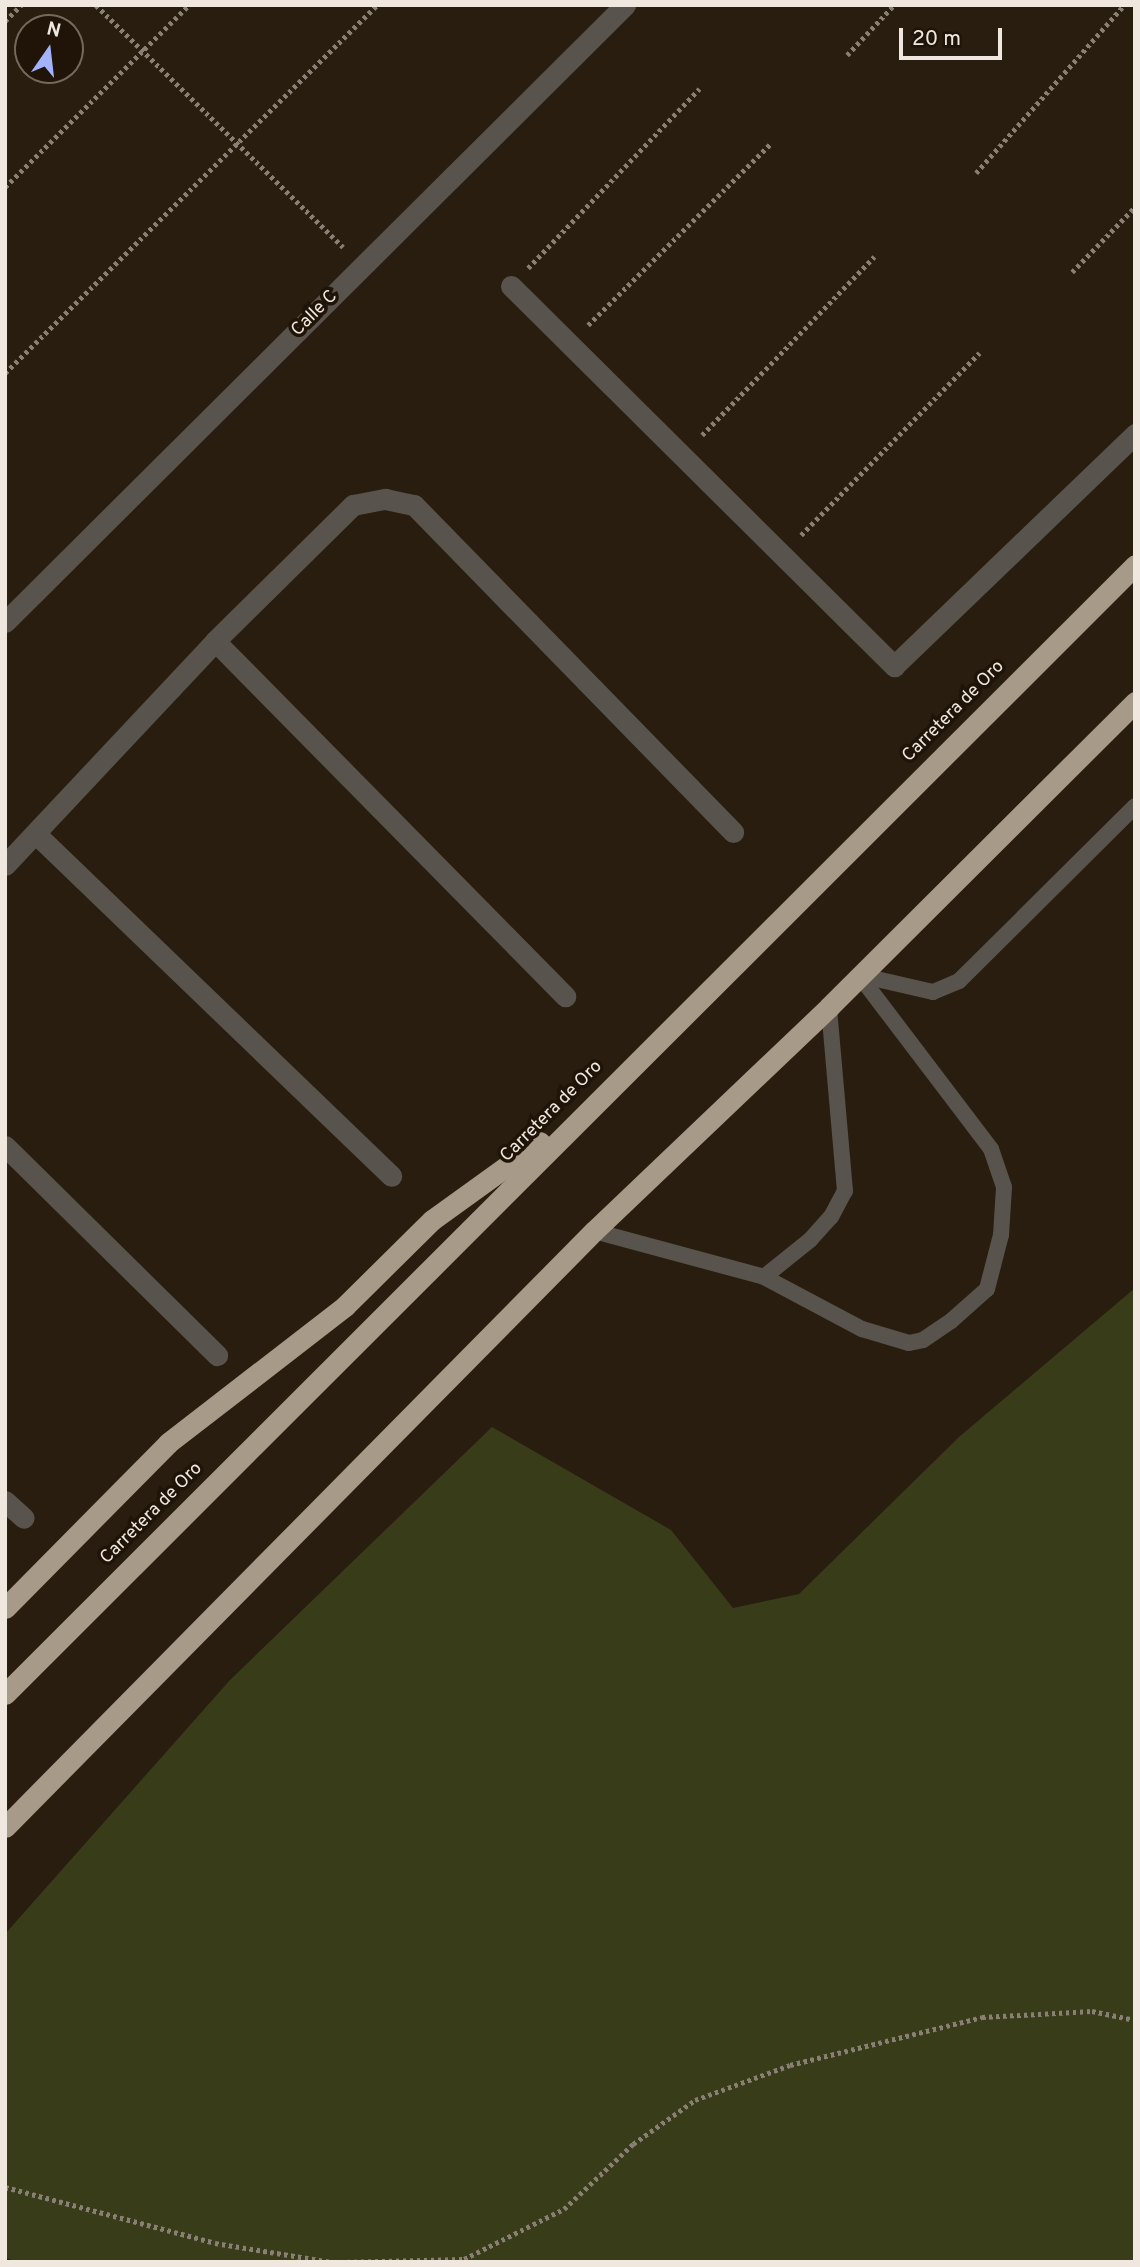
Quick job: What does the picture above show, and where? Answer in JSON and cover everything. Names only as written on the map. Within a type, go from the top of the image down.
[{"type":"highway","name":"Carretera de Oro","points":[[5,1694],[590,1106],[1135,565]]},
{"type":"highway","points":[[5,1827],[594,1231],[829,1007],[1135,702]]},
{"type":"highway","points":[[8,1601],[168,1443],[345,1306],[432,1220],[590,1106]]},
{"type":"street","name":"Calle C","points":[[5,622],[625,5]]},
{"type":"street","points":[[511,286],[894,666],[1135,434]]},
{"type":"street","points":[[5,865],[215,641],[353,505],[385,499],[414,505],[733,832]]},
{"type":"street","points":[[215,641],[565,996]]},
{"type":"street","points":[[36,834],[391,1176]]},
{"type":"street","points":[[5,1146],[217,1355]]},
{"type":"street","points":[[5,1501],[24,1518]]},
{"type":"lane","points":[[859,975],[933,992],[959,981],[1135,806]]},
{"type":"lane","points":[[594,1231],[764,1277],[862,1329],[909,1343],[951,1321],[987,1289],[994,1271],[1004,1187],[991,1149],[859,975]]},
{"type":"lane","points":[[764,1277],[810,1240],[831,1217],[845,1191],[829,1007]]},
{"type":"path","points":[[5,20],[21,5]]},
{"type":"path","points":[[96,5],[363,266]]},
{"type":"path","points":[[5,187],[189,5]]},
{"type":"path","points":[[5,373],[377,5]]},
{"type":"path","points":[[847,55],[894,5]]},
{"type":"path","points":[[976,173],[1124,5]]},
{"type":"path","points":[[511,286],[699,89]]},
{"type":"path","points":[[570,342],[771,143]]},
{"type":"path","points":[[1072,272],[1135,207]]},
{"type":"path","points":[[682,455],[874,257]]},
{"type":"path","points":[[782,554],[979,353]]},
{"type":"path","points":[[340,2262],[464,2259],[564,2209],[633,2144],[695,2100],[790,2066],[982,2017],[1092,2011],[1135,2020]]},
{"type":"path","points":[[5,2187],[215,2243],[331,2262]]},
{"type":"green space","points":[[1135,1288],[1135,2262],[19,2262],[5,2258],[5,1934],[230,1680],[492,1427],[671,1530],[733,1608],[799,1594],[959,1437]]}]
